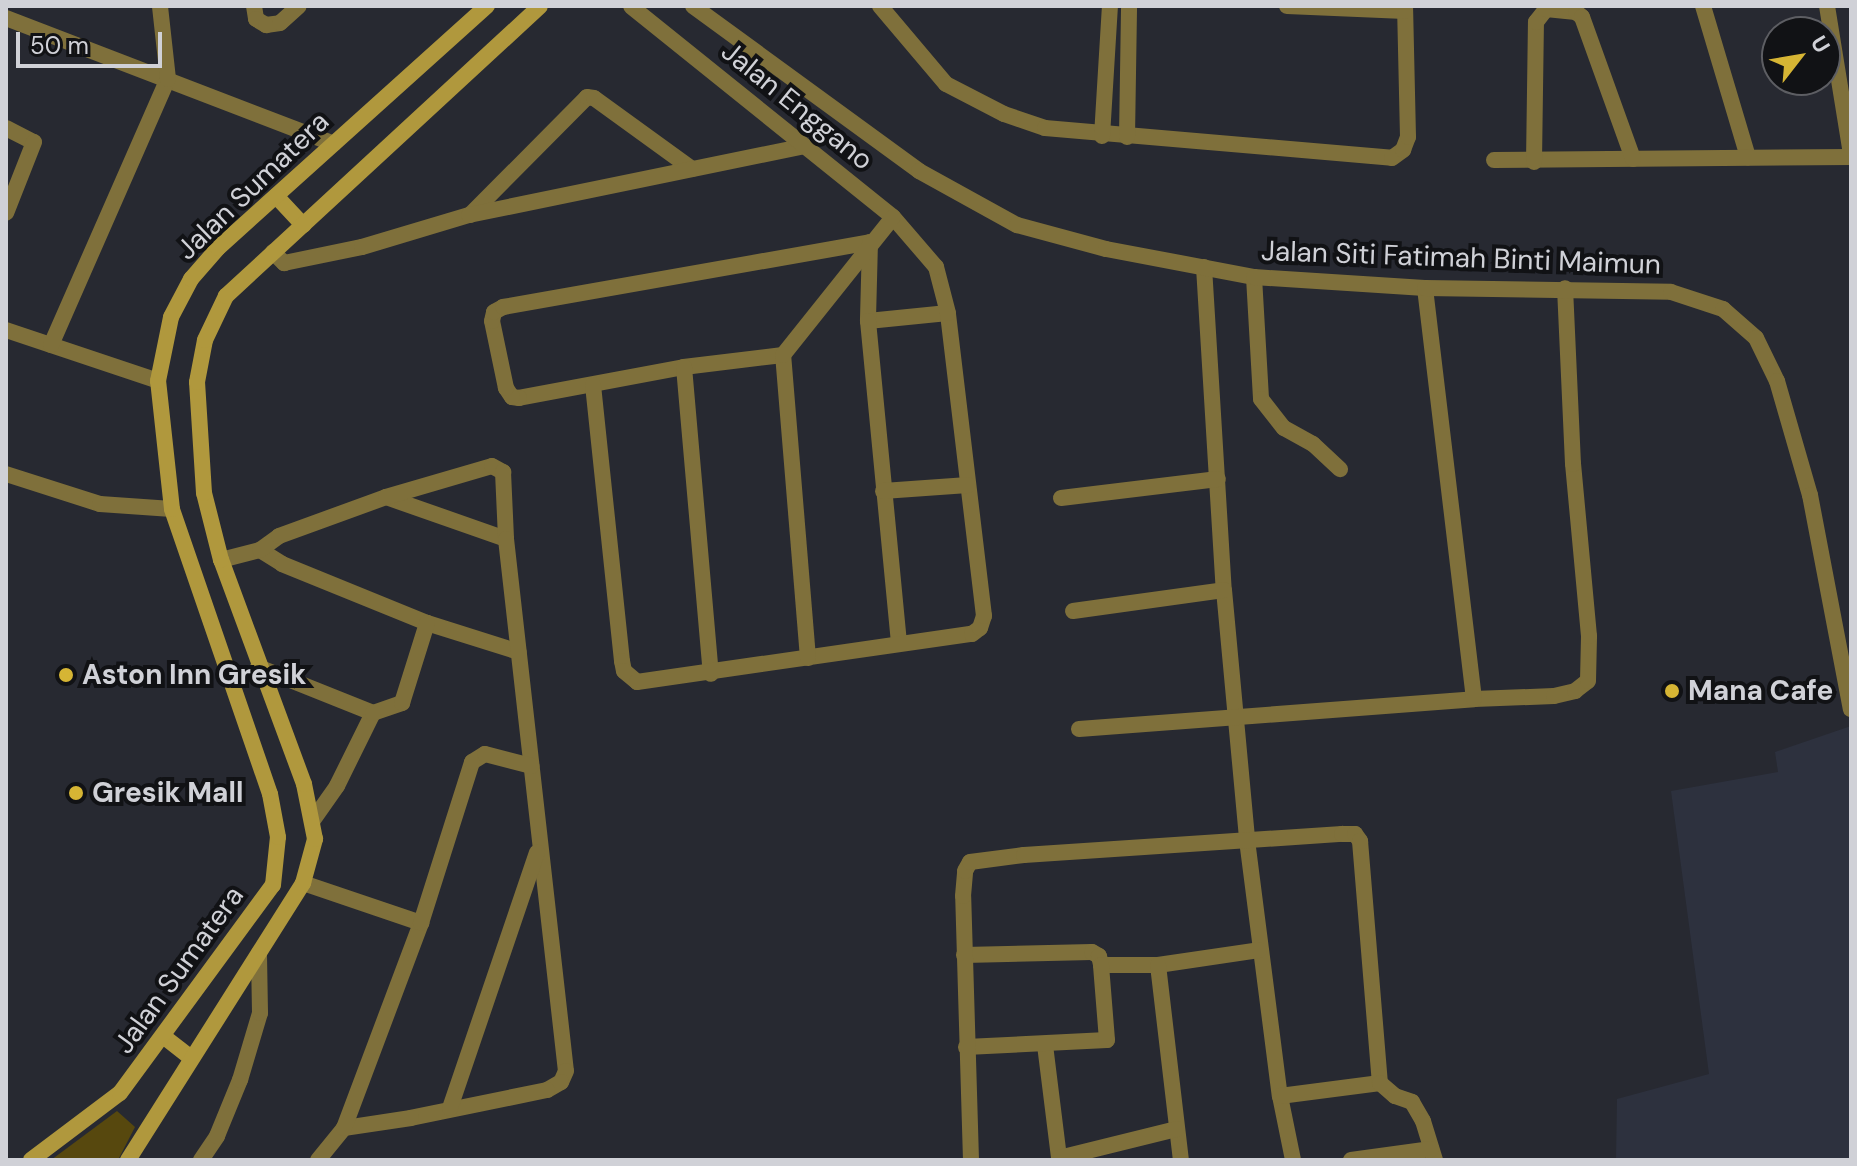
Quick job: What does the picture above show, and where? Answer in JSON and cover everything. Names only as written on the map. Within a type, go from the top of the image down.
[{"type":"main road","name":"Jalan Sumatera","points":[[31,1160],[120,1093],[273,885],[278,837],[270,794],[172,509],[158,381],[171,317],[191,279],[218,248],[487,6]]},
{"type":"main road","name":"Jalan Sumatera","points":[[128,1160],[303,883],[315,839],[304,784],[258,667],[221,560],[204,493],[197,382],[205,340],[226,296],[540,6]]},
{"type":"main road","points":[[276,196],[303,225]]},
{"type":"main road","points":[[163,1036],[191,1058]]},
{"type":"street","points":[[51,345],[168,79],[160,6]]},
{"type":"street","points":[[254,6],[256,19],[266,25],[280,23],[299,6]]},
{"type":"street","name":"Jalan Enggano","points":[[631,6],[893,217],[936,267],[948,313],[984,616],[980,628],[972,634],[899,642]]},
{"type":"street","name":"Jalan Siti Fatimah Binti Maimun","points":[[693,6],[919,171],[1017,225],[1106,249],[1254,277],[1425,288],[1565,288],[1683,293],[1723,309],[1756,338],[1777,381],[1810,495],[1851,709]]},
{"type":"street","points":[[880,6],[946,84],[1004,114],[1045,128],[1102,136],[1392,158],[1403,150],[1408,137],[1405,8],[1287,6]]},
{"type":"street","points":[[1102,136],[1110,6]]},
{"type":"street","points":[[1127,137],[1129,6]]},
{"type":"street","points":[[1703,6],[1748,157]]},
{"type":"street","points":[[1494,160],[1534,162],[1851,155],[1827,6]]},
{"type":"street","points":[[1534,162],[1536,22],[1546,9],[1576,12],[1582,17],[1633,159]]},
{"type":"street","points":[[6,18],[334,144]]},
{"type":"street","points":[[469,215],[587,97],[594,98],[692,169]]},
{"type":"street","points":[[6,128],[30,137],[34,142],[6,213]]},
{"type":"street","points":[[273,252],[284,263],[362,247],[469,215],[804,146]]},
{"type":"street","points":[[808,658],[783,355],[870,242],[893,217]]},
{"type":"street","points":[[593,385],[624,671],[637,682],[711,674],[899,642],[868,321],[870,242]]},
{"type":"street","points":[[783,355],[684,367],[512,397],[506,388],[494,335],[494,312],[503,307],[870,242]]},
{"type":"street","points":[[1204,267],[1224,590],[1247,840],[1259,950],[1280,1096],[1293,1160]]},
{"type":"street","points":[[1254,277],[1261,399],[1284,428],[1313,444],[1340,469]]},
{"type":"street","points":[[1425,288],[1474,699]]},
{"type":"street","points":[[1079,729],[1235,715],[1554,696],[1575,691],[1588,681],[1589,636],[1573,464],[1565,288]]},
{"type":"street","points":[[868,321],[948,313]]},
{"type":"street","points":[[6,330],[158,381]]},
{"type":"street","points":[[684,367],[711,674]]},
{"type":"street","points":[[221,560],[260,550],[279,536],[386,497],[498,467],[503,472],[506,539],[566,1071],[561,1082],[547,1090],[411,1118],[344,1128]]},
{"type":"street","points":[[6,474],[100,504],[172,509]]},
{"type":"street","points":[[1061,498],[1218,479]]},
{"type":"street","points":[[883,491],[968,485]]},
{"type":"street","points":[[386,497],[506,539]]},
{"type":"street","points":[[260,550],[282,564],[427,623],[519,652]]},
{"type":"street","points":[[1073,611],[1224,590]]},
{"type":"street","points":[[258,667],[373,713],[402,703],[427,623]]},
{"type":"street","points":[[313,820],[337,786],[373,713]]},
{"type":"street","points":[[318,1160],[344,1128],[421,923],[472,762],[485,754],[531,766]]},
{"type":"street","points":[[971,1160],[963,896],[965,871],[970,862],[1342,834],[1358,837],[1380,1083],[1395,1096],[1412,1102],[1423,1121],[1433,1155],[1351,1160]]},
{"type":"street","points":[[450,1108],[539,846]]},
{"type":"street","points":[[303,883],[421,923]]},
{"type":"street","points":[[1101,965],[1158,965],[1259,950]]},
{"type":"street","points":[[964,955],[1092,952],[1099,956],[1107,1040],[966,1047]]},
{"type":"street","points":[[201,1160],[217,1136],[240,1080],[260,1013],[259,953]]},
{"type":"street","points":[[1158,965],[1181,1160]]},
{"type":"street","points":[[1045,1045],[1060,1159],[1176,1129]]},
{"type":"street","points":[[1280,1096],[1380,1083]]},
{"type":"shaded area","points":[[1851,726],[1851,1160],[1616,1160],[1617,1099],[1709,1074],[1671,791],[1778,772],[1775,752]]},
{"type":"shaded area","points":[[117,1111],[135,1127],[118,1160],[51,1160]]},
{"type":"place","name":"Aston Inn Gresik","points":[[66,675]]},
{"type":"place","name":"Mana Cafe","points":[[1672,691]]},
{"type":"place","name":"Gresik Mall","points":[[76,793]]}]
